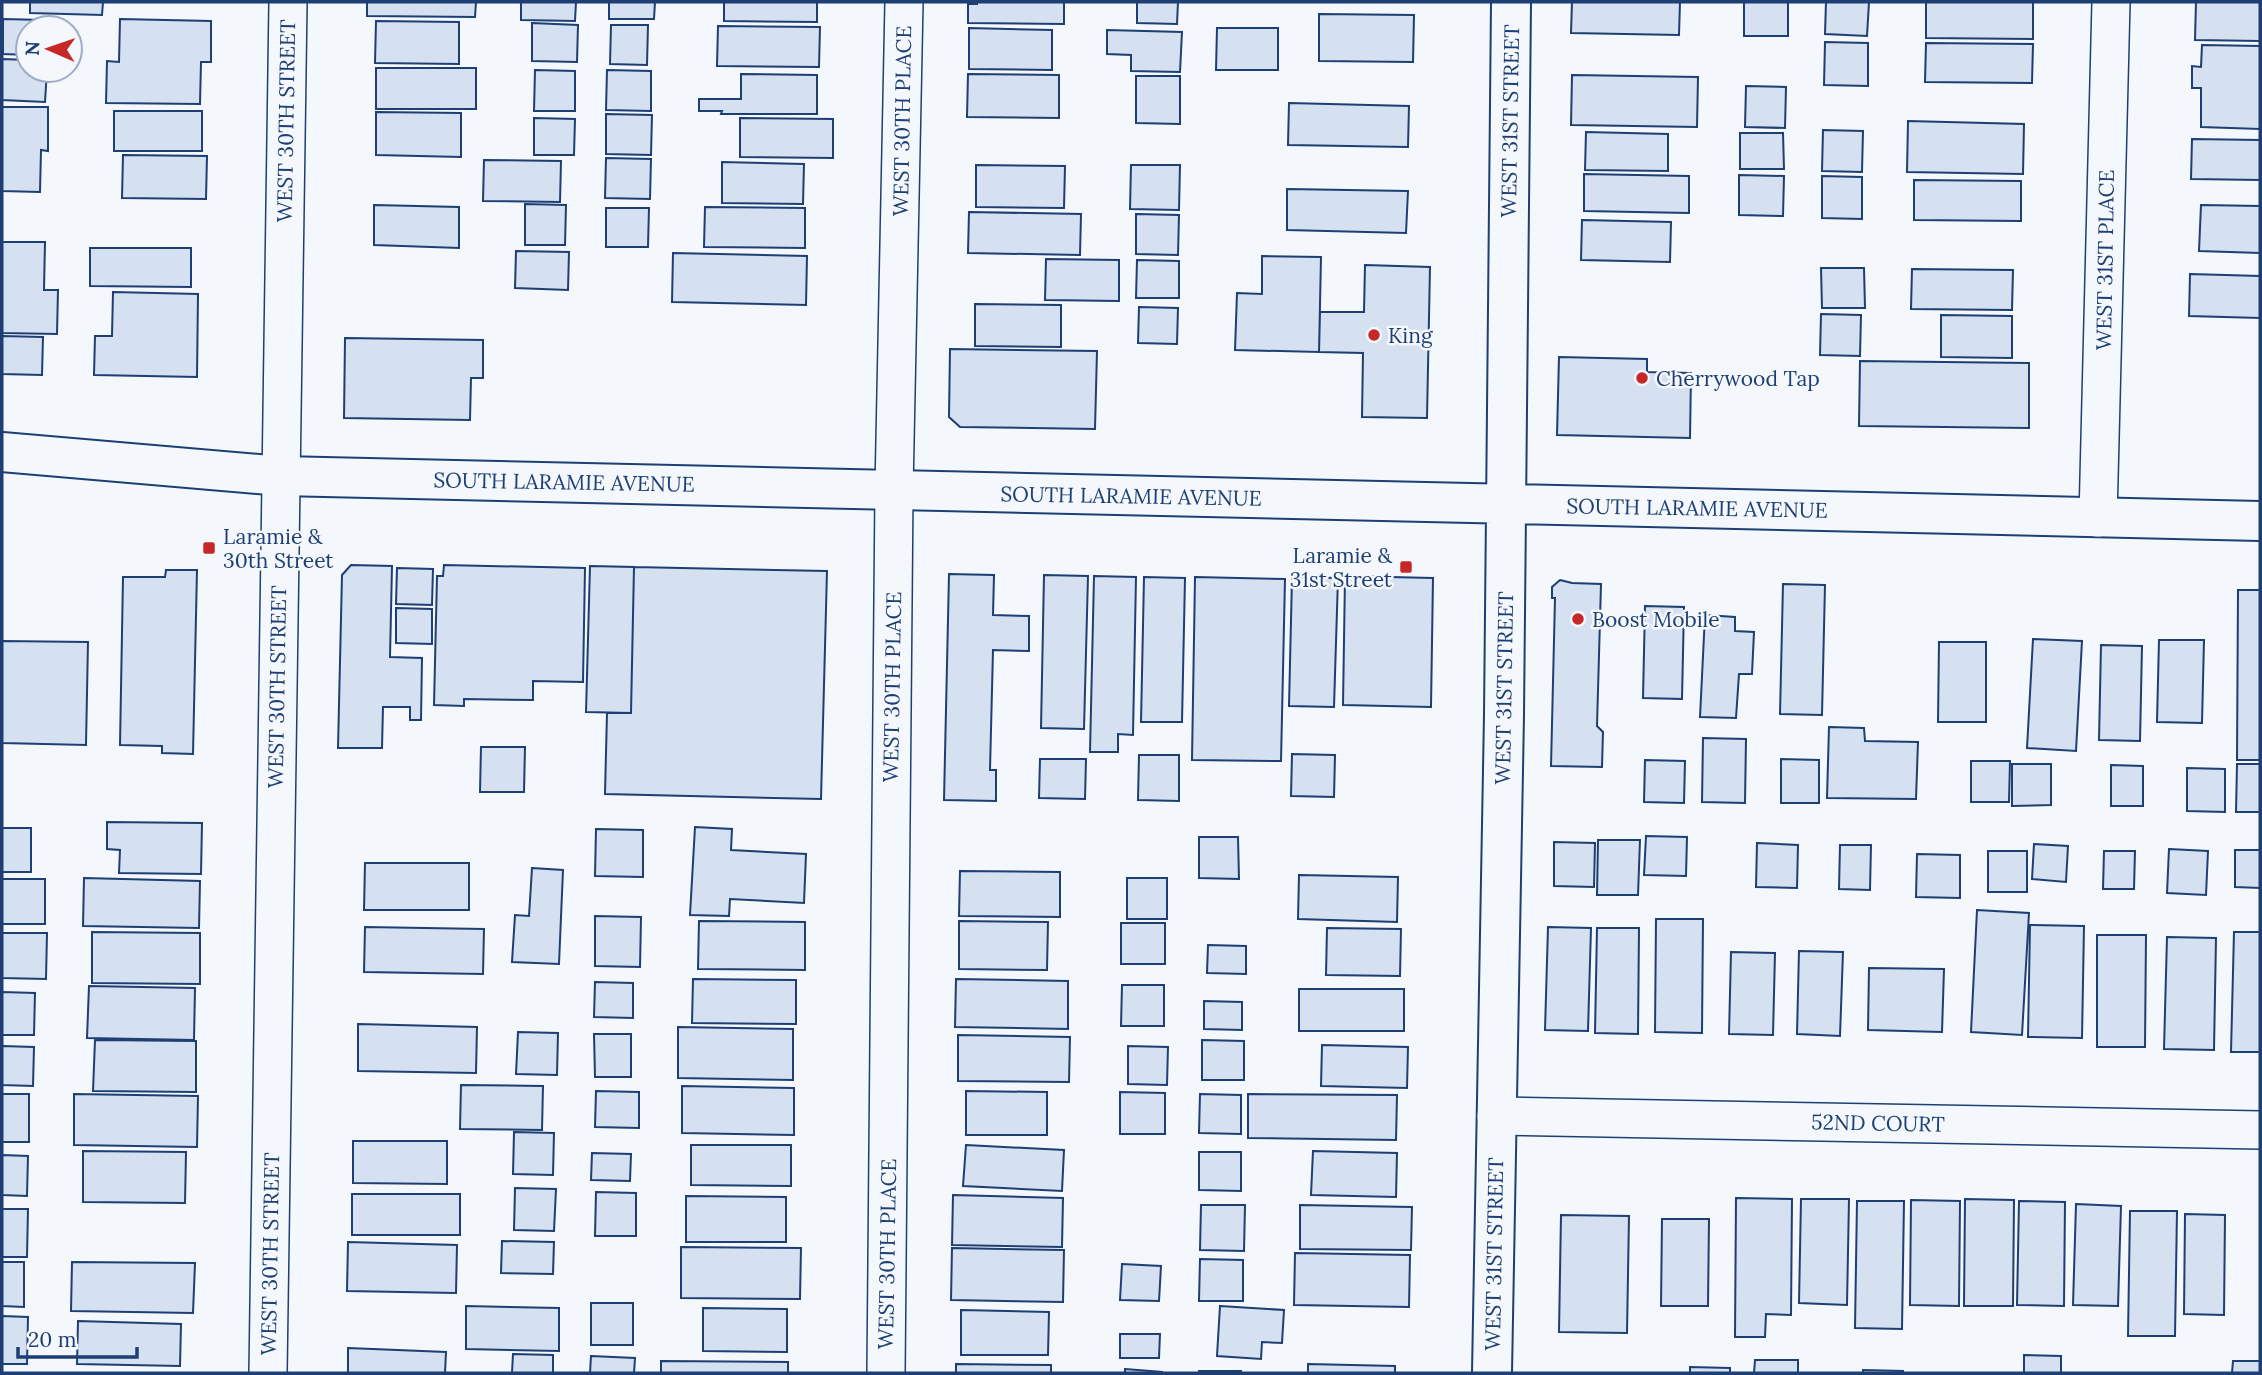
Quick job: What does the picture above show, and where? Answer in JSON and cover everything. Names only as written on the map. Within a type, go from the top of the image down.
[{"type":"main road","name":"WEST 31ST STREET","points":[[1492,1373],[1511,2]]},
{"type":"main road","name":"SOUTH LARAMIE AVENUE","points":[[2,452],[281,476],[2260,521]]},
{"type":"street","name":"WEST 30TH STREET","points":[[268,1373],[288,2]]},
{"type":"street","name":"WEST 30TH PLACE","points":[[886,1373],[894,490],[904,2]]},
{"type":"street","name":"WEST 31ST PLACE","points":[[2098,518],[2111,2]]},
{"type":"street","name":"52ND COURT","points":[[1496,1116],[2260,1130]]},
{"type":"building","points":[[30,2],[103,2],[102,15],[30,13]]},
{"type":"building","points":[[367,2],[476,2],[475,17],[367,16]]},
{"type":"building","points":[[521,2],[576,2],[575,21],[521,20]]},
{"type":"building","points":[[609,2],[655,2],[654,19],[609,19]]},
{"type":"building","points":[[724,2],[817,2],[817,22],[724,21]]},
{"type":"building","points":[[1064,2],[1064,24],[968,23],[968,4]]},
{"type":"building","points":[[1137,2],[1178,2],[1177,24],[1137,23]]},
{"type":"building","points":[[1572,2],[1680,2],[1679,35],[1571,33]]},
{"type":"building","points":[[1744,2],[1788,2],[1788,36],[1744,36]]},
{"type":"building","points":[[1826,2],[1869,2],[1867,36],[1825,34]]},
{"type":"building","points":[[1926,2],[2033,2],[2033,39],[1926,38]]},
{"type":"building","points":[[2196,2],[2260,2],[2260,41],[2195,40]]},
{"type":"building","points":[[1319,14],[1414,15],[1413,62],[1319,61]]},
{"type":"building","points":[[3,19],[14,19],[14,54],[3,54]]},
{"type":"building","points":[[120,19],[211,21],[211,62],[201,62],[200,104],[106,103],[107,61],[119,62]]},
{"type":"building","points":[[376,21],[459,22],[459,64],[375,63]]},
{"type":"building","points":[[532,23],[578,25],[577,62],[532,61]]},
{"type":"building","points":[[611,25],[648,25],[647,65],[610,64]]},
{"type":"building","points":[[718,26],[820,27],[819,67],[717,66]]},
{"type":"building","points":[[969,28],[1052,30],[1052,70],[969,69]]},
{"type":"building","points":[[1217,28],[1278,28],[1278,70],[1216,70]]},
{"type":"building","points":[[1107,30],[1182,32],[1180,72],[1131,71],[1131,55],[1107,54]]},
{"type":"building","points":[[1825,42],[1868,43],[1868,86],[1824,85]]},
{"type":"building","points":[[1926,43],[2033,44],[2032,83],[1925,82]]},
{"type":"building","points":[[2202,45],[2260,46],[2260,129],[2201,127],[2201,88],[2192,88],[2192,66],[2201,67]]},
{"type":"building","points":[[2,59],[14,59],[14,84],[46,84],[45,102],[2,100]]},
{"type":"building","points":[[376,68],[476,68],[476,109],[376,109]]},
{"type":"building","points":[[535,70],[575,71],[575,111],[534,111]]},
{"type":"building","points":[[607,70],[651,71],[651,111],[606,110]]},
{"type":"building","points":[[741,74],[817,75],[817,114],[721,114],[722,111],[699,111],[699,99],[741,99]]},
{"type":"building","points":[[968,74],[1059,75],[1059,118],[967,117]]},
{"type":"building","points":[[1572,75],[1698,77],[1697,127],[1571,125]]},
{"type":"building","points":[[1136,76],[1180,76],[1180,124],[1136,123]]},
{"type":"building","points":[[1746,86],[1786,87],[1785,128],[1745,127]]},
{"type":"building","points":[[1289,103],[1409,106],[1408,147],[1288,145]]},
{"type":"building","points":[[2,107],[48,107],[48,151],[41,150],[40,192],[2,191]]},
{"type":"building","points":[[114,111],[202,111],[202,151],[114,151]]},
{"type":"building","points":[[376,112],[461,113],[461,157],[376,155]]},
{"type":"building","points":[[606,114],[652,115],[651,155],[606,154]]},
{"type":"building","points":[[534,118],[575,119],[574,155],[534,155]]},
{"type":"building","points":[[740,118],[833,119],[833,158],[740,157]]},
{"type":"building","points":[[1908,121],[2024,124],[2023,174],[1907,172]]},
{"type":"building","points":[[1823,130],[1863,131],[1862,172],[1822,171]]},
{"type":"building","points":[[1586,132],[1668,134],[1668,171],[1585,170]]},
{"type":"building","points":[[1740,133],[1783,133],[1784,169],[1740,169]]},
{"type":"building","points":[[2192,139],[2260,140],[2260,180],[2191,179]]},
{"type":"building","points":[[123,155],[207,156],[206,199],[122,198]]},
{"type":"building","points":[[606,158],[651,159],[650,199],[605,198]]},
{"type":"building","points":[[484,160],[561,161],[560,202],[483,201]]},
{"type":"building","points":[[722,162],[804,164],[803,204],[722,203]]},
{"type":"building","points":[[976,165],[1065,166],[1064,208],[976,207]]},
{"type":"building","points":[[1131,165],[1180,165],[1179,210],[1130,209]]},
{"type":"building","points":[[1584,174],[1689,176],[1689,213],[1584,211]]},
{"type":"building","points":[[1739,175],[1784,176],[1783,216],[1739,215]]},
{"type":"building","points":[[1822,176],[1862,177],[1862,219],[1822,218]]},
{"type":"building","points":[[1914,180],[2021,181],[2021,221],[1914,220]]},
{"type":"building","points":[[1287,189],[1408,191],[1406,233],[1287,230]]},
{"type":"building","points":[[525,204],[566,205],[565,245],[525,245]]},
{"type":"building","points":[[374,205],[459,207],[459,248],[374,245]]},
{"type":"building","points":[[2201,205],[2260,206],[2260,253],[2199,251]]},
{"type":"building","points":[[705,207],[805,208],[805,248],[704,247]]},
{"type":"building","points":[[606,208],[649,208],[648,247],[606,247]]},
{"type":"building","points":[[969,212],[1081,214],[1080,255],[968,253]]},
{"type":"building","points":[[1136,214],[1179,215],[1178,255],[1136,254]]},
{"type":"building","points":[[1582,220],[1671,222],[1670,262],[1581,260]]},
{"type":"building","points":[[2,242],[45,242],[44,290],[58,290],[57,334],[2,333]]},
{"type":"building","points":[[90,248],[191,248],[191,287],[90,286]]},
{"type":"building","points":[[516,251],[569,252],[568,290],[515,288]]},
{"type":"building","points":[[673,253],[807,256],[806,305],[672,302]]},
{"type":"building","points":[[1262,256],[1321,257],[1319,352],[1235,350],[1237,293],[1262,294]]},
{"type":"building","points":[[1046,259],[1119,260],[1119,301],[1045,300]]},
{"type":"building","points":[[1137,260],[1179,261],[1179,298],[1136,298]]},
{"type":"building","name":"King","points":[[1365,265],[1430,267],[1427,418],[1362,417],[1363,353],[1319,352],[1320,312],[1364,312]]},
{"type":"building","points":[[1821,268],[1864,268],[1865,308],[1822,308]]},
{"type":"building","points":[[1912,269],[2013,270],[2012,310],[1911,309]]},
{"type":"building","points":[[2190,274],[2260,276],[2260,318],[2189,316]]},
{"type":"building","points":[[113,292],[198,294],[197,377],[94,375],[95,336],[112,336]]},
{"type":"building","points":[[975,304],[1061,305],[1061,347],[975,346]]},
{"type":"building","points":[[1139,307],[1178,308],[1177,344],[1138,343]]},
{"type":"building","points":[[1821,314],[1861,315],[1860,356],[1820,355]]},
{"type":"building","points":[[1941,315],[2012,316],[2012,358],[1941,357]]},
{"type":"building","points":[[2,336],[43,337],[42,375],[2,374]]},
{"type":"building","points":[[345,338],[483,340],[483,378],[471,378],[470,420],[344,418]]},
{"type":"building","points":[[950,349],[1097,351],[1095,429],[960,427],[949,417]]},
{"type":"building","points":[[1559,357],[1647,359],[1647,372],[1691,373],[1690,438],[1557,435]]},
{"type":"building","points":[[1860,361],[2029,363],[2029,428],[1859,426]]},
{"type":"building","points":[[351,565],[392,566],[390,657],[422,658],[421,720],[410,720],[410,707],[383,707],[382,748],[338,748],[342,575]]},
{"type":"building","points":[[444,565],[585,568],[583,682],[533,681],[533,700],[464,699],[464,706],[434,705],[437,576],[443,576]]},
{"type":"building","points":[[590,566],[634,567],[631,713],[586,712]]},
{"type":"building","points":[[634,567],[827,571],[821,799],[605,794],[607,713],[631,713]]},
{"type":"building","points":[[397,568],[433,569],[432,605],[396,604]]},
{"type":"building","points":[[166,570],[197,570],[193,754],[162,753],[162,746],[120,745],[123,577],[165,577]]},
{"type":"building","points":[[949,574],[994,575],[993,615],[1029,616],[1029,651],[993,650],[990,770],[996,770],[996,801],[944,800]]},
{"type":"building","points":[[1044,575],[1088,576],[1084,729],[1041,728]]},
{"type":"building","points":[[1094,576],[1136,577],[1133,735],[1118,734],[1118,752],[1090,752]]},
{"type":"building","points":[[1345,576],[1433,578],[1431,707],[1343,705]]},
{"type":"building","points":[[1144,577],[1185,578],[1182,722],[1141,722]]},
{"type":"building","points":[[1195,577],[1285,579],[1281,761],[1192,760]]},
{"type":"building","points":[[1292,577],[1338,578],[1334,707],[1289,706]]},
{"type":"building","points":[[1560,580],[1601,584],[1597,726],[1603,732],[1602,767],[1551,766],[1555,598],[1552,598],[1552,587]]},
{"type":"building","points":[[1783,584],[1825,585],[1822,715],[1780,714]]},
{"type":"building","points":[[2238,590],[2260,590],[2260,760],[2237,760]]},
{"type":"building","points":[[1645,606],[1684,607],[1682,699],[1643,698]]},
{"type":"building","points":[[396,608],[432,609],[432,644],[396,643]]},
{"type":"building","points":[[1705,615],[1735,617],[1735,631],[1754,632],[1752,674],[1739,674],[1736,718],[1700,717]]},
{"type":"building","points":[[2033,639],[2082,641],[2076,751],[2027,748]]},
{"type":"building","points":[[2159,640],[2204,640],[2202,723],[2157,722]]},
{"type":"building","points":[[2,641],[88,642],[86,745],[2,743]]},
{"type":"building","points":[[1939,642],[1986,642],[1986,722],[1938,722]]},
{"type":"building","points":[[2101,645],[2142,646],[2140,741],[2099,740]]},
{"type":"building","points":[[1829,727],[1864,728],[1865,741],[1918,742],[1916,799],[1827,798]]},
{"type":"building","points":[[1703,738],[1746,739],[1745,803],[1702,802]]},
{"type":"building","points":[[481,747],[525,747],[524,792],[480,792]]},
{"type":"building","points":[[1292,754],[1335,755],[1334,797],[1291,796]]},
{"type":"building","points":[[1139,755],[1179,755],[1179,801],[1138,800]]},
{"type":"building","points":[[1040,759],[1086,759],[1085,799],[1039,798]]},
{"type":"building","points":[[1781,759],[1819,760],[1819,803],[1781,803]]},
{"type":"building","points":[[1645,760],[1685,761],[1684,803],[1644,802]]},
{"type":"building","points":[[1971,761],[2010,761],[2009,802],[1971,802]]},
{"type":"building","points":[[2012,764],[2051,764],[2051,805],[2012,806]]},
{"type":"building","points":[[2237,764],[2260,764],[2260,812],[2236,812]]},
{"type":"building","points":[[2111,765],[2143,766],[2143,806],[2111,806]]},
{"type":"building","points":[[2187,768],[2225,769],[2225,812],[2187,811]]},
{"type":"building","points":[[107,822],[202,823],[201,874],[119,873],[120,850],[107,849]]},
{"type":"building","points":[[695,827],[732,829],[731,850],[806,854],[804,903],[730,899],[729,916],[690,915]]},
{"type":"building","points":[[2,828],[31,828],[31,872],[2,872]]},
{"type":"building","points":[[596,829],[643,830],[643,877],[595,876]]},
{"type":"building","points":[[1646,836],[1687,837],[1686,876],[1644,875]]},
{"type":"building","points":[[1199,837],[1238,837],[1239,879],[1199,878]]},
{"type":"building","points":[[1598,840],[1640,840],[1638,895],[1597,895]]},
{"type":"building","points":[[1554,842],[1595,843],[1594,887],[1554,886]]},
{"type":"building","points":[[1757,843],[1798,845],[1797,888],[1756,887]]},
{"type":"building","points":[[2034,844],[2068,846],[2066,882],[2032,879]]},
{"type":"building","points":[[1840,845],[1871,845],[1870,890],[1839,889]]},
{"type":"building","points":[[2169,849],[2208,851],[2206,895],[2167,893]]},
{"type":"building","points":[[2235,850],[2260,850],[2260,888],[2235,887]]},
{"type":"building","points":[[1988,851],[2027,851],[2027,892],[1988,892]]},
{"type":"building","points":[[2104,851],[2135,851],[2134,889],[2103,889]]},
{"type":"building","points":[[1917,854],[1960,855],[1960,898],[1916,897]]},
{"type":"building","points":[[365,863],[469,863],[469,910],[364,910]]},
{"type":"building","points":[[532,868],[563,870],[559,964],[512,962],[515,915],[529,916]]},
{"type":"building","points":[[960,871],[1060,872],[1060,917],[959,916]]},
{"type":"building","points":[[1299,875],[1398,877],[1397,922],[1298,919]]},
{"type":"building","points":[[84,878],[200,881],[199,928],[83,926]]},
{"type":"building","points":[[1127,878],[1167,878],[1167,919],[1127,919]]},
{"type":"building","points":[[2,879],[45,879],[45,924],[2,924]]},
{"type":"building","points":[[1977,910],[2029,913],[2022,1035],[1971,1032]]},
{"type":"building","points":[[595,916],[641,917],[640,967],[595,966]]},
{"type":"building","points":[[1656,919],[1703,919],[1702,1033],[1655,1032]]},
{"type":"building","points":[[699,921],[805,922],[805,970],[698,969]]},
{"type":"building","points":[[959,921],[1048,922],[1047,970],[959,969]]},
{"type":"building","points":[[1121,923],[1165,923],[1165,964],[1121,964]]},
{"type":"building","points":[[2030,925],[2084,926],[2082,1038],[2028,1037]]},
{"type":"building","points":[[365,927],[484,929],[483,974],[364,972]]},
{"type":"building","points":[[1548,927],[1591,928],[1588,1031],[1545,1030]]},
{"type":"building","points":[[1327,928],[1401,929],[1400,976],[1326,975]]},
{"type":"building","points":[[1597,928],[1639,928],[1638,1034],[1595,1033]]},
{"type":"building","points":[[92,932],[200,933],[200,984],[92,983]]},
{"type":"building","points":[[2234,932],[2260,932],[2260,1052],[2231,1052]]},
{"type":"building","points":[[2,933],[47,933],[46,979],[2,978]]},
{"type":"building","points":[[2097,935],[2146,935],[2145,1047],[2097,1047]]},
{"type":"building","points":[[2167,937],[2216,938],[2214,1050],[2164,1049]]},
{"type":"building","points":[[1208,945],[1246,946],[1246,974],[1207,973]]},
{"type":"building","points":[[1799,951],[1843,952],[1840,1036],[1797,1034]]},
{"type":"building","points":[[1731,952],[1775,953],[1773,1035],[1729,1034]]},
{"type":"building","points":[[1869,968],[1944,969],[1942,1032],[1868,1030]]},
{"type":"building","points":[[693,979],[796,980],[796,1024],[692,1023]]},
{"type":"building","points":[[956,979],[1068,981],[1068,1029],[955,1027]]},
{"type":"building","points":[[595,982],[633,983],[633,1018],[594,1017]]},
{"type":"building","points":[[1122,985],[1164,985],[1164,1026],[1121,1026]]},
{"type":"building","points":[[89,986],[195,988],[194,1040],[87,1038]]},
{"type":"building","points":[[1299,989],[1404,989],[1404,1031],[1299,1031]]},
{"type":"building","points":[[2,992],[35,993],[34,1035],[2,1035]]},
{"type":"building","points":[[1204,1001],[1242,1002],[1242,1030],[1204,1029]]},
{"type":"building","points":[[358,1024],[477,1027],[476,1073],[358,1071]]},
{"type":"building","points":[[678,1027],[793,1029],[793,1080],[678,1078]]},
{"type":"building","points":[[518,1032],[558,1033],[557,1075],[516,1074]]},
{"type":"building","points":[[594,1034],[631,1034],[631,1077],[595,1077]]},
{"type":"building","points":[[958,1035],[1070,1037],[1069,1082],[958,1081]]},
{"type":"building","points":[[95,1040],[196,1041],[196,1092],[93,1091]]},
{"type":"building","points":[[1202,1040],[1244,1041],[1244,1080],[1202,1080]]},
{"type":"building","points":[[1322,1045],[1408,1047],[1407,1088],[1321,1086]]},
{"type":"building","points":[[2,1046],[34,1047],[33,1086],[2,1085]]},
{"type":"building","points":[[1128,1046],[1168,1047],[1167,1085],[1128,1084]]},
{"type":"building","points":[[461,1085],[543,1086],[542,1130],[460,1129]]},
{"type":"building","points":[[682,1086],[794,1088],[794,1135],[682,1133]]},
{"type":"building","points":[[596,1091],[639,1092],[639,1128],[595,1127]]},
{"type":"building","points":[[966,1091],[1047,1092],[1047,1135],[966,1135]]},
{"type":"building","points":[[1120,1092],[1165,1093],[1165,1134],[1120,1134]]},
{"type":"building","points":[[2,1094],[29,1094],[29,1142],[2,1142]]},
{"type":"building","points":[[74,1094],[198,1096],[197,1147],[74,1145]]},
{"type":"building","points":[[1200,1094],[1241,1095],[1241,1134],[1199,1133]]},
{"type":"building","points":[[1248,1094],[1397,1095],[1396,1140],[1248,1138]]},
{"type":"building","points":[[514,1132],[554,1133],[553,1175],[513,1174]]},
{"type":"building","points":[[353,1141],[447,1141],[447,1184],[353,1183]]},
{"type":"building","points":[[691,1145],[791,1145],[791,1186],[691,1185]]},
{"type":"building","points":[[966,1145],[1064,1150],[1062,1191],[963,1186]]},
{"type":"building","points":[[83,1151],[186,1152],[185,1203],[83,1202]]},
{"type":"building","points":[[1313,1151],[1397,1153],[1396,1197],[1311,1195]]},
{"type":"building","points":[[1199,1152],[1241,1152],[1241,1191],[1199,1190]]},
{"type":"building","points":[[592,1153],[631,1154],[630,1181],[591,1180]]},
{"type":"building","points":[[2,1155],[28,1156],[27,1196],[2,1195]]},
{"type":"building","points":[[515,1188],[556,1189],[554,1231],[514,1230]]},
{"type":"building","points":[[596,1192],[636,1193],[636,1236],[595,1236]]},
{"type":"building","points":[[352,1194],[460,1194],[460,1235],[352,1235]]},
{"type":"building","points":[[953,1195],[1063,1198],[1062,1247],[952,1245]]},
{"type":"building","points":[[686,1196],[786,1197],[786,1242],[686,1242]]},
{"type":"building","points":[[1736,1198],[1792,1199],[1791,1315],[1766,1314],[1765,1337],[1735,1337]]},
{"type":"building","points":[[1801,1199],[1849,1199],[1847,1305],[1799,1303]]},
{"type":"building","points":[[1965,1199],[2014,1200],[2013,1306],[1964,1306]]},
{"type":"building","points":[[1911,1200],[1960,1201],[1959,1306],[1910,1305]]},
{"type":"building","points":[[1857,1201],[1904,1201],[1902,1329],[1855,1328]]},
{"type":"building","points":[[2019,1201],[2065,1202],[2064,1306],[2017,1305]]},
{"type":"building","points":[[2076,1204],[2121,1206],[2118,1306],[2073,1305]]},
{"type":"building","points":[[1201,1205],[1245,1205],[1244,1251],[1200,1250]]},
{"type":"building","points":[[1300,1205],[1412,1207],[1411,1250],[1300,1249]]},
{"type":"building","points":[[2,1209],[28,1209],[27,1257],[2,1257]]},
{"type":"building","points":[[2130,1211],[2177,1211],[2175,1336],[2128,1336]]},
{"type":"building","points":[[2185,1214],[2225,1215],[2224,1315],[2184,1314]]},
{"type":"building","points":[[1561,1215],[1629,1216],[1627,1333],[1559,1332]]},
{"type":"building","points":[[1662,1219],[1709,1219],[1708,1306],[1661,1306]]},
{"type":"building","points":[[502,1241],[554,1242],[553,1274],[501,1273]]},
{"type":"building","points":[[348,1242],[457,1245],[456,1293],[347,1291]]},
{"type":"building","points":[[681,1247],[801,1248],[800,1299],[681,1298]]},
{"type":"building","points":[[952,1248],[1064,1250],[1063,1302],[951,1300]]},
{"type":"building","points":[[1295,1253],[1410,1255],[1409,1307],[1294,1305]]},
{"type":"building","points":[[1200,1259],[1243,1260],[1243,1301],[1199,1301]]},
{"type":"building","points":[[2,1262],[24,1262],[24,1307],[2,1306]]},
{"type":"building","points":[[72,1262],[195,1263],[193,1313],[71,1311]]},
{"type":"building","points":[[1122,1264],[1161,1266],[1159,1301],[1120,1300]]},
{"type":"building","points":[[591,1303],[633,1303],[633,1345],[591,1345]]},
{"type":"building","points":[[466,1306],[559,1308],[559,1351],[466,1349]]},
{"type":"building","points":[[1220,1306],[1284,1310],[1282,1343],[1262,1342],[1261,1359],[1217,1356]]},
{"type":"building","points":[[703,1308],[787,1309],[787,1352],[703,1351]]},
{"type":"building","points":[[961,1310],[1049,1312],[1048,1355],[961,1355]]},
{"type":"building","points":[[2,1316],[28,1317],[27,1364],[2,1364]]},
{"type":"building","points":[[78,1321],[181,1324],[180,1366],[77,1364]]},
{"type":"building","points":[[1120,1334],[1160,1334],[1159,1358],[1120,1358]]},
{"type":"building","points":[[348,1348],[446,1352],[445,1373],[348,1373]]},
{"type":"building","points":[[513,1354],[553,1355],[553,1373],[512,1373]]},
{"type":"building","points":[[2024,1355],[2061,1356],[2061,1373],[2024,1373]]},
{"type":"building","points":[[591,1356],[635,1358],[634,1373],[590,1373]]},
{"type":"building","points":[[1755,1360],[1798,1360],[1798,1373],[1754,1373]]},
{"type":"building","points":[[661,1361],[788,1362],[788,1373],[661,1373]]},
{"type":"building","points":[[2233,1361],[2260,1361],[2260,1373],[2232,1373]]},
{"type":"building","points":[[956,1364],[1051,1365],[1051,1373],[956,1373]]},
{"type":"building","points":[[1308,1364],[1395,1366],[1395,1373],[1308,1373]]},
{"type":"building","points":[[1690,1367],[1730,1368],[1730,1373],[1690,1373]]},
{"type":"building","points":[[1125,1369],[1162,1372],[1162,1373],[1125,1373]]},
{"type":"building","points":[[1863,1370],[1903,1371],[1903,1373],[1863,1373]]},
{"type":"building","points":[[1241,1371],[1241,1373],[1199,1373]]},
{"type":"place","name":"King","points":[[1374,335]]},
{"type":"place","name":"Cherrywood Tap","points":[[1642,378]]},
{"type":"place","name":"Laramie & 30th Street","points":[[209,548]]},
{"type":"place","name":"Laramie & 31st Street","points":[[1406,567]]},
{"type":"place","name":"Boost Mobile","points":[[1578,619]]}]
